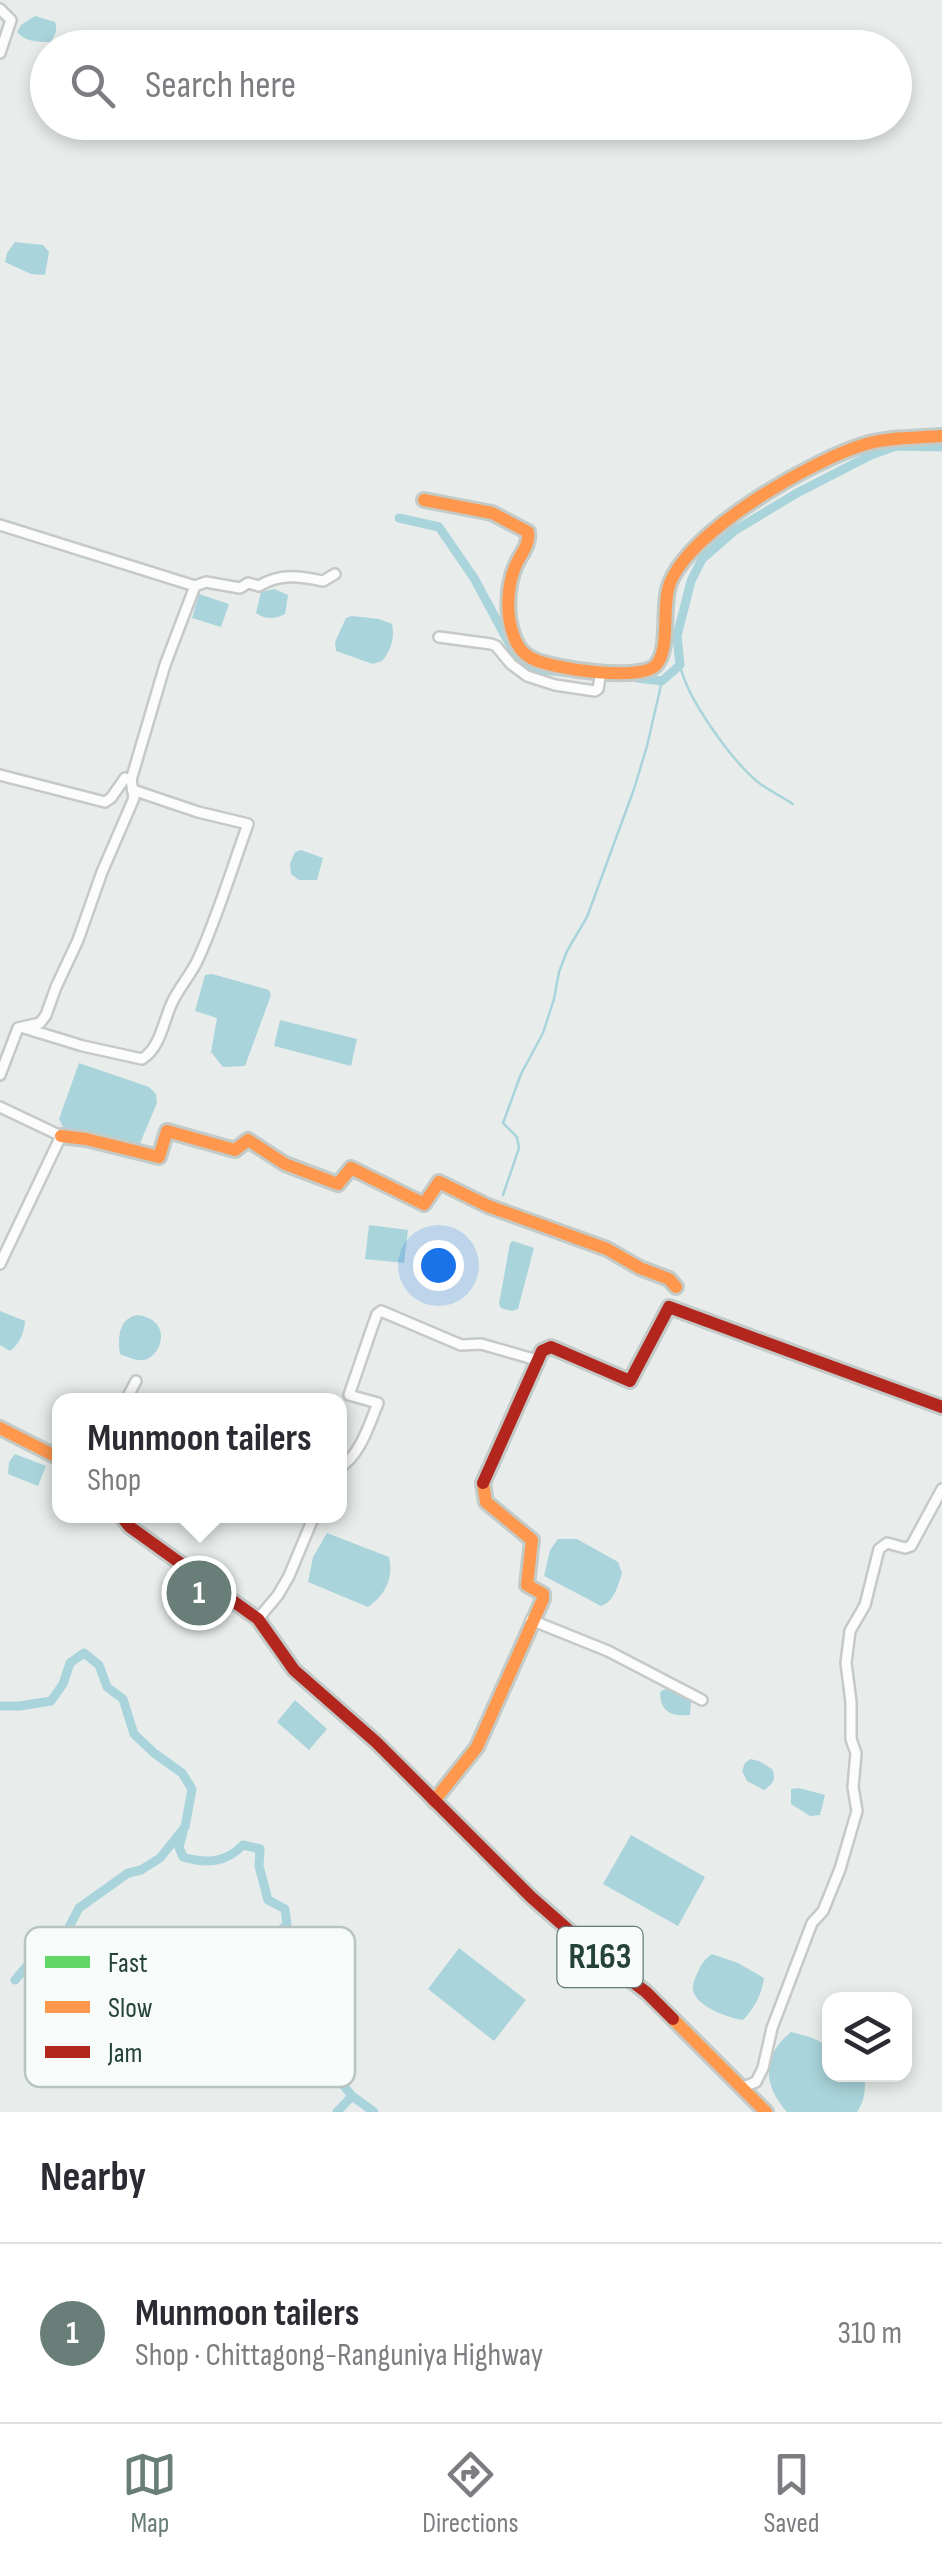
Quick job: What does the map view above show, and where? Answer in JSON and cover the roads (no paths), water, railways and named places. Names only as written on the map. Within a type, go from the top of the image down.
[{"type":"street","points":[[0,9],[11,20],[0,53]]},
{"type":"street","points":[[424,500],[488,512],[513,521],[528,532],[530,541],[512,577],[510,611],[512,638],[528,658],[545,664],[646,673],[655,668],[664,645],[670,584],[676,571],[736,515],[840,454],[894,437],[942,436]]},
{"type":"street","points":[[0,526],[195,586],[206,582],[240,588],[248,584],[259,586],[273,577],[323,581],[335,574]]},
{"type":"street","points":[[0,1075],[17,1030],[40,1022],[46,1015],[78,940],[134,798],[132,785],[164,665],[195,586]]},
{"type":"street","points":[[439,637],[496,646],[527,676],[555,685],[595,692],[601,671]]},
{"type":"street","points":[[0,775],[105,802],[125,778],[132,785],[198,812],[248,824],[199,957],[174,999],[150,1054],[142,1058],[83,1046],[23,1028]]},
{"type":"street","points":[[0,1107],[61,1136],[158,1158],[167,1131],[235,1150],[248,1140],[285,1164],[338,1184],[350,1168],[424,1204],[439,1182],[488,1206],[608,1250],[669,1279],[676,1287]]},
{"type":"street","points":[[0,1264],[61,1136]]},
{"type":"street","points":[[434,1801],[477,1748],[543,1599],[543,1594],[527,1585],[532,1540],[486,1502],[484,1481],[542,1350],[551,1346],[630,1381],[668,1307],[942,1407]]},
{"type":"street","points":[[347,1462],[364,1438],[378,1403],[349,1394],[372,1325],[381,1311],[461,1345],[481,1344],[537,1360]]},
{"type":"street","points":[[130,1393],[136,1381]]},
{"type":"street","points":[[0,1428],[52,1454]]},
{"type":"street","points":[[740,2088],[756,2082],[763,2068],[772,2028],[812,1923],[823,1911],[840,1869],[857,1812],[853,1787],[856,1753],[851,1738],[846,1663],[850,1631],[865,1605],[879,1549],[888,1543],[911,1546],[942,1489]]},
{"type":"street","name":"R163","points":[[127,1523],[258,1619],[294,1670],[376,1742],[531,1897],[646,1992],[766,2112]]},
{"type":"street","points":[[258,1619],[289,1576],[311,1523]]},
{"type":"street","points":[[531,1620],[608,1652],[702,1700]]},
{"type":"water","points":[[35,16],[55,22],[56,30],[30,30],[28,40],[17,32]]},
{"type":"water","points":[[15,242],[43,245],[49,252],[45,275],[31,274],[5,262]]},
{"type":"water","points":[[274,589],[288,595],[285,614],[270,618],[259,615],[256,613],[261,592]]},
{"type":"water","points":[[199,594],[229,604],[221,627],[192,618]]},
{"type":"water","points":[[346,618],[392,624],[392,644],[382,661],[373,664],[336,651],[335,642]]},
{"type":"water","points":[[301,850],[323,858],[317,880],[299,880],[291,874],[290,863],[295,852]]},
{"type":"water","points":[[205,975],[269,990],[271,995],[245,1066],[223,1067],[211,1052],[217,1018],[195,1011]]},
{"type":"water","points":[[280,1020],[357,1039],[351,1066],[274,1046]]},
{"type":"water","points":[[79,1063],[149,1087],[156,1094],[157,1103],[138,1148],[134,1150],[63,1127],[59,1119]]},
{"type":"water","points":[[369,1225],[408,1230],[404,1263],[365,1259]]},
{"type":"water","points":[[513,1241],[534,1248],[518,1309],[512,1311],[499,1304]]},
{"type":"water","points":[[0,1311],[25,1321],[21,1338],[10,1351],[0,1345]]},
{"type":"water","points":[[137,1315],[156,1323],[160,1330],[160,1345],[144,1360],[120,1354],[123,1325]]},
{"type":"water","points":[[15,1454],[46,1466],[38,1486],[8,1474],[9,1462]]},
{"type":"water","points":[[327,1533],[389,1557],[387,1585],[368,1607],[308,1582],[313,1557]]},
{"type":"water","points":[[558,1539],[577,1539],[618,1562],[622,1573],[609,1601],[601,1606],[544,1576],[550,1550]]},
{"type":"water","points":[[665,1689],[691,1701],[690,1715],[665,1709],[660,1692]]},
{"type":"water","points":[[295,1700],[327,1729],[309,1750],[277,1722]]},
{"type":"water","points":[[750,1759],[772,1769],[773,1781],[764,1790],[747,1781],[742,1771]]},
{"type":"water","points":[[791,1789],[825,1795],[820,1815],[810,1816],[791,1804]]},
{"type":"water","points":[[631,1835],[705,1877],[678,1926],[603,1884]]},
{"type":"water","points":[[459,1948],[526,2000],[494,2041],[428,1989]]},
{"type":"water","points":[[712,1954],[764,1978],[757,2001],[743,2020],[714,2011],[695,1996],[695,1977]]},
{"type":"water","points":[[791,2032],[822,2043],[822,2082],[865,2082],[857,2112],[787,2112],[773,2091],[769,2071],[781,2041]]},
{"type":"waterway","points":[[637,678],[662,681],[680,665],[677,636],[691,581],[702,559],[734,531],[871,455],[896,446],[942,447]]},
{"type":"waterway","points":[[399,518],[439,527],[474,578],[515,654],[533,669],[562,672]]},
{"type":"waterway","points":[[680,665],[691,695],[736,760],[759,783],[793,804]]},
{"type":"waterway","points":[[503,1195],[519,1148],[517,1137],[503,1123],[521,1074],[543,1033],[559,972],[587,917],[634,789],[662,681]]},
{"type":"waterway","points":[[0,1706],[51,1701],[63,1684],[70,1663],[84,1653],[99,1665],[107,1687],[123,1699],[134,1734],[182,1773],[192,1789],[185,1827],[160,1858],[128,1873],[79,1908],[69,1927]]},
{"type":"waterway","points":[[183,1832],[179,1847],[183,1857],[191,1859],[223,1859],[243,1845],[260,1849],[259,1866],[268,1900],[285,1909],[287,1924],[284,1927]]},
{"type":"waterway","points":[[15,1980],[25,1968]]},
{"type":"waterway","points":[[345,2087],[374,2112]]},
{"type":"waterway","points":[[337,2112],[352,2096]]},
{"type":"place","name":"Munmoon tailers","points":[[199,1593]]}]
